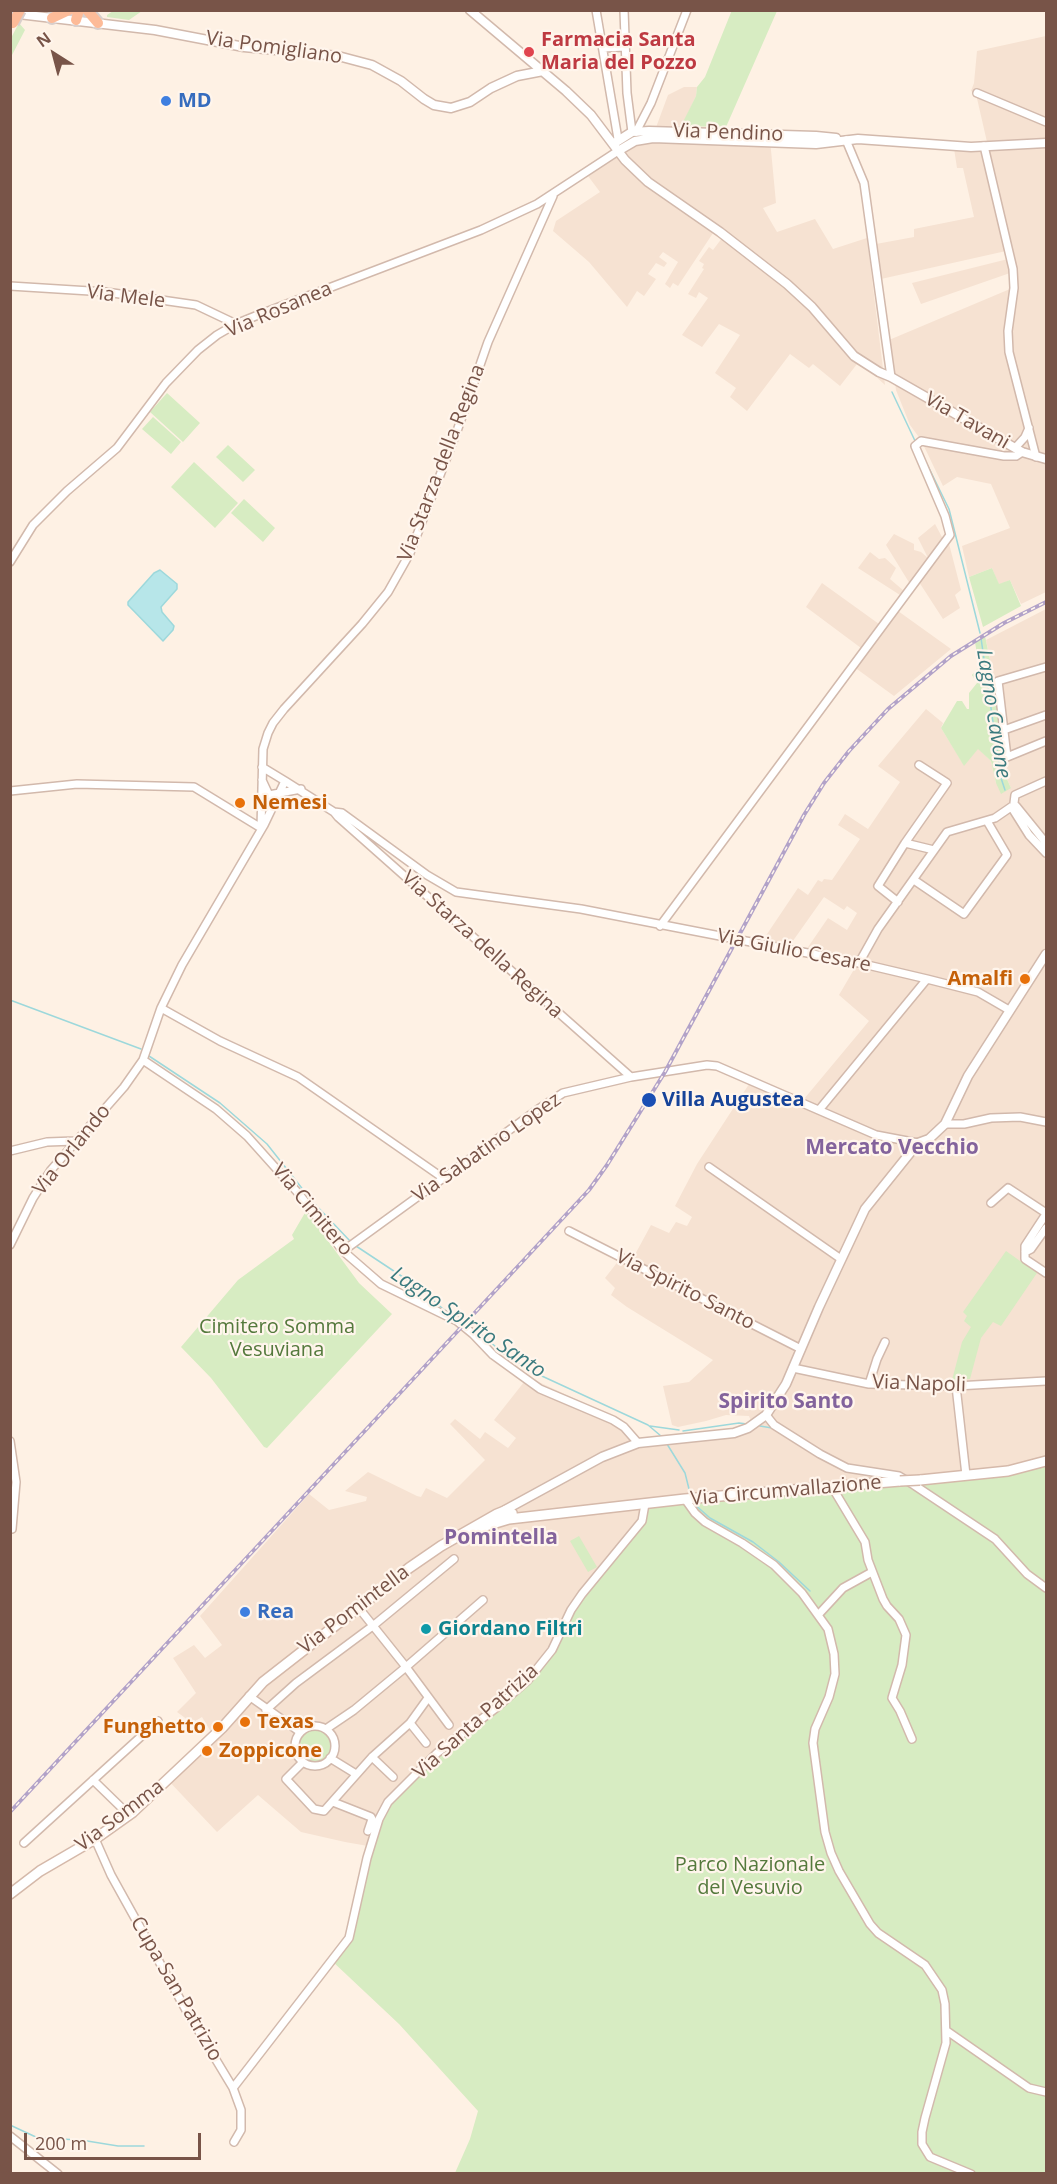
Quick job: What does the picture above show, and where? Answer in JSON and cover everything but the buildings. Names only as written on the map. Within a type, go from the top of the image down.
[{"type":"highway","points":[[11,21],[20,10]]},
{"type":"highway","points":[[87,10],[98,23]]},
{"type":"highway","points":[[52,18],[75,14]]},
{"type":"main road","name":"Via Circumvallazione","points":[[507,1514],[524,1517],[686,1499],[920,1480],[1008,1471],[1047,1461]]},
{"type":"main road","name":"Via Pomintella","points":[[222,1728],[249,1696],[283,1665],[358,1607],[441,1546],[507,1514]]},
{"type":"main road","name":"Via Somma","points":[[10,1894],[40,1871],[95,1839],[129,1815],[222,1728]]},
{"type":"street","name":"Via Tavani","points":[[470,10],[543,71],[591,116],[616,145],[625,160],[648,182],[720,232],[787,284],[812,307],[854,356],[1019,450],[1047,459]]},
{"type":"street","points":[[596,10],[616,145]]},
{"type":"street","points":[[624,10],[627,93],[634,132]]},
{"type":"street","points":[[634,132],[651,103],[687,10]]},
{"type":"street","name":"Via Pomigliano","points":[[75,14],[98,23],[197,36],[244,47],[338,56],[372,65],[424,99],[442,107],[460,106],[517,76],[543,71]]},
{"type":"street","points":[[11,21],[52,18]]},
{"type":"street","points":[[603,48],[625,47]]},
{"type":"street","name":"Via Pomigliano","points":[[517,76],[530,60]]},
{"type":"street","points":[[976,93],[1047,122]]},
{"type":"street","name":"Via Pendino","points":[[616,145],[634,132],[816,136],[846,140],[984,146],[1047,143]]},
{"type":"street","name":"Via Pendino","points":[[616,145],[653,138],[816,144],[846,140]]},
{"type":"street","points":[[846,140],[864,183],[891,377]]},
{"type":"street","name":"Via Rosanea","points":[[10,562],[33,525],[67,491],[117,448],[166,383],[198,351],[217,336],[236,324],[481,230],[553,196],[616,145]]},
{"type":"street","points":[[984,146],[1013,269],[1014,288],[1008,341],[1036,457]]},
{"type":"street","name":"Via Starza della Regina","points":[[261,828],[263,749],[273,723],[388,592],[410,553],[488,342],[553,196]]},
{"type":"street","name":"Via Mele","points":[[10,286],[106,292],[196,305],[236,324]]},
{"type":"street","points":[[660,926],[950,536],[945,516],[915,446],[921,441],[1004,456],[1016,456],[1029,428]]},
{"type":"street","points":[[1047,667],[998,681],[1007,757],[1047,741]]},
{"type":"street","points":[[1004,730],[1047,715]]},
{"type":"street","points":[[898,902],[878,886],[947,783],[919,765]]},
{"type":"street","name":"Via Starza della Regina","points":[[262,767],[301,789],[334,812],[631,1077]]},
{"type":"street","points":[[262,780],[269,795],[301,789]]},
{"type":"street","name":"Via Starza della Regina","points":[[143,1060],[161,1008],[182,966],[261,828],[285,781]]},
{"type":"street","points":[[1047,781],[1015,795],[1013,806],[1029,835],[1047,853]]},
{"type":"street","points":[[10,790],[77,784],[194,787],[261,828]]},
{"type":"street","points":[[859,963],[878,929],[947,832],[995,818],[1013,806]]},
{"type":"street","points":[[1013,806],[1047,843]]},
{"type":"street","name":"Via Starza della Regina","points":[[334,812],[342,813],[427,875],[456,892],[581,909],[660,926]]},
{"type":"street","points":[[914,880],[964,914],[1007,855],[987,820]]},
{"type":"street","points":[[905,843],[934,850]]},
{"type":"street","name":"Via Giulio Cesare","points":[[660,926],[859,963],[978,992],[1009,1011]]},
{"type":"street","points":[[638,1443],[734,1433],[748,1428],[766,1415],[786,1384],[865,1209],[918,1143],[929,1138],[945,1124],[968,1076],[1047,954]]},
{"type":"street","points":[[819,1110],[927,980]]},
{"type":"street","points":[[161,1008],[220,1041],[298,1077],[443,1178]]},
{"type":"street","name":"Via Orlando","points":[[10,1245],[33,1198],[51,1170],[124,1087],[143,1060]]},
{"type":"street","name":"Via Cimitero","points":[[143,1060],[216,1109],[247,1136],[299,1194],[343,1251],[381,1284],[457,1321],[474,1334],[493,1355],[540,1389],[613,1420],[624,1427],[638,1443]]},
{"type":"street","name":"Via Sabatino Lopez","points":[[343,1251],[564,1093],[631,1077],[707,1065],[717,1066],[876,1134],[918,1143]]},
{"type":"street","points":[[945,1124],[1020,1117],[1047,1122]]},
{"type":"street","points":[[10,1151],[47,1142],[75,1141]]},
{"type":"street","points":[[709,1167],[841,1259]]},
{"type":"street","points":[[991,1203],[1008,1188],[1047,1214],[1024,1246],[1025,1258],[1046,1270]]},
{"type":"street","points":[[1025,1252],[1031,1249],[1047,1228]]},
{"type":"street","name":"Via Spirito Santo","points":[[569,1231],[801,1349]]},
{"type":"street","points":[[869,1384],[885,1342]]},
{"type":"street","name":"Via Napoli","points":[[793,1368],[869,1384],[956,1386],[1047,1382]]},
{"type":"street","points":[[956,1386],[966,1475]]},
{"type":"street","points":[[766,1415],[774,1425],[847,1468],[899,1476],[914,1485],[995,1539],[1027,1574],[1047,1588]]},
{"type":"street","points":[[10,1441],[16,1482],[12,1528]]},
{"type":"street","name":"Via Pomintella","points":[[507,1514],[520,1501],[602,1457],[638,1443]]},
{"type":"street","points":[[832,1487],[865,1542],[872,1572],[887,1606],[899,1619],[906,1635],[902,1665],[892,1698],[912,1739]]},
{"type":"street","points":[[686,1499],[695,1513],[705,1522],[774,1565],[802,1593],[828,1629],[834,1654],[835,1674],[829,1697],[815,1729],[813,1743],[825,1832],[831,1853],[847,1887],[870,1924],[925,1965],[937,1980],[945,2004],[948,2031],[943,2059],[922,2132],[922,2144],[930,2157],[971,2174]]},
{"type":"street","name":"Via Santa Patrizia","points":[[233,2088],[349,1938],[360,1887],[379,1819],[388,1802],[437,1753],[496,1708],[528,1680],[552,1650],[571,1610],[582,1594],[642,1521],[645,1504]]},
{"type":"street","points":[[266,1710],[296,1683],[374,1625],[454,1559]]},
{"type":"street","points":[[819,1614],[843,1588],[872,1572]]},
{"type":"street","points":[[326,1729],[354,1710],[483,1600]]},
{"type":"street","points":[[358,1607],[449,1725]]},
{"type":"street","points":[[249,1696],[300,1732]]},
{"type":"street","points":[[303,1762],[286,1779],[314,1809],[324,1810],[372,1757],[410,1723],[428,1698]]},
{"type":"street","points":[[24,1843],[158,1721]]},
{"type":"street","points":[[410,1723],[426,1743]]},
{"type":"street","points":[[310,1726],[321,1726],[326,1729],[334,1740],[333,1753],[330,1758],[314,1766],[303,1762],[295,1751],[300,1732],[310,1726]]},
{"type":"street","points":[[372,1757],[393,1777]]},
{"type":"street","points":[[330,1758],[356,1774]]},
{"type":"street","points":[[93,1780],[129,1815]]},
{"type":"street","points":[[333,1802],[371,1817],[368,1832]]},
{"type":"street","name":"Cupa San Patrizio","points":[[95,1839],[116,1884],[186,2010],[233,2088],[241,2110],[241,2130],[234,2142]]},
{"type":"street","points":[[948,2031],[1029,2088],[1047,2092]]},
{"type":"street","points":[[10,2136],[58,2174]]},
{"type":"shaded area","points":[[1046,36],[1046,592],[1021,604],[1010,580],[999,585],[992,568],[969,577],[962,546],[1010,528],[991,484],[957,477],[943,486],[921,440],[910,425],[896,390],[889,340],[1010,289],[1010,273],[921,304],[912,283],[1008,259],[1006,251],[881,279],[876,244],[914,237],[914,229],[974,217],[963,168],[957,168],[953,142],[987,142],[976,94],[971,91],[977,51]]},
{"type":"shaded area","points":[[684,87],[697,87],[696,96],[682,126],[769,129],[776,203],[763,208],[777,232],[815,219],[833,249],[867,238],[885,385],[872,373],[857,364],[840,386],[813,364],[809,368],[790,354],[747,411],[730,397],[736,388],[715,373],[740,335],[719,324],[702,347],[682,335],[708,298],[699,292],[696,298],[688,294],[704,269],[702,268],[704,264],[699,261],[709,247],[713,250],[722,238],[713,233],[678,286],[673,283],[670,288],[665,284],[678,262],[663,252],[659,257],[667,263],[664,267],[656,263],[648,274],[656,279],[644,296],[637,291],[627,307],[589,262],[553,231],[556,221],[600,192],[588,176],[642,141],[651,141],[668,95]]},
{"type":"shaded area","points":[[935,524],[943,539],[947,536],[961,590],[955,595],[960,608],[943,619],[919,582],[898,611],[951,649],[894,696],[850,664],[861,648],[806,607],[822,583],[879,624],[900,595],[858,568],[870,552],[879,559],[885,558],[896,568],[890,579],[904,591],[910,584],[886,545],[894,534],[914,544],[914,550],[928,558],[918,538]]},
{"type":"shaded area","points":[[1046,609],[1046,1556],[663,1604],[385,1849],[301,1832],[258,1795],[217,1832],[165,1777],[211,1732],[202,1717],[192,1723],[177,1712],[196,1693],[173,1658],[194,1645],[205,1658],[222,1645],[200,1616],[309,1494],[329,1510],[366,1501],[367,1497],[345,1491],[368,1472],[417,1496],[421,1497],[426,1488],[447,1498],[485,1460],[450,1424],[455,1419],[480,1439],[485,1432],[508,1448],[516,1438],[494,1420],[528,1377],[621,1420],[638,1439],[732,1431],[751,1421],[749,1416],[726,1415],[678,1427],[672,1425],[663,1386],[689,1382],[713,1360],[611,1295],[615,1288],[605,1278],[623,1255],[632,1260],[651,1225],[669,1233],[676,1222],[687,1226],[692,1217],[675,1206],[697,1164],[753,1078],[804,1099],[869,1021],[839,995],[856,966],[855,961],[806,950],[828,918],[847,930],[857,913],[847,906],[844,910],[824,897],[790,945],[791,947],[763,940],[798,888],[808,895],[818,880],[822,882],[824,879],[832,880],[860,839],[838,825],[845,814],[868,829],[900,782],[878,766],[926,709],[943,723],[941,728],[964,765],[978,748],[991,761],[996,783],[1011,788],[1005,775],[995,684],[986,640]]},
{"type":"green space","points":[[732,10],[777,11],[726,127],[681,126],[696,96],[697,87],[705,77]]},
{"type":"green space","points":[[113,11],[142,11],[129,20],[107,17]]},
{"type":"green space","points":[[19,23],[25,30],[11,57],[11,38]]},
{"type":"green space","points":[[167,393],[200,423],[183,442],[150,412]]},
{"type":"green space","points":[[153,417],[181,442],[171,454],[142,429]]},
{"type":"green space","points":[[228,445],[255,470],[243,482],[216,457]]},
{"type":"green space","points":[[194,462],[238,503],[215,528],[171,487]]},
{"type":"green space","points":[[244,499],[275,528],[263,542],[231,513]]},
{"type":"green space","points":[[992,568],[999,584],[1010,580],[1021,606],[983,627],[969,577]]},
{"type":"green space","points":[[985,636],[995,684],[1005,775],[1011,788],[1001,794],[991,761],[978,749],[964,766],[941,728],[957,701],[962,701],[969,709],[969,693],[977,683],[972,675],[979,667],[975,642]]},
{"type":"green space","name":"Cimitero Somma Vesuviana","points":[[306,1211],[359,1283],[392,1314],[267,1448],[211,1378],[181,1347],[238,1280],[294,1239],[292,1235]]},
{"type":"green space","points":[[1006,1251],[1037,1273],[1001,1326],[993,1322],[981,1338],[970,1379],[952,1380],[962,1342],[971,1327],[964,1321],[967,1316],[963,1312]]},
{"type":"green space","name":"Parco Nazionale del Vesuvio","points":[[1046,1459],[1046,2173],[455,2173],[470,2139],[478,2111],[399,2024],[332,1961],[348,1937],[368,1839],[376,1820],[438,1750],[509,1696],[536,1670],[559,1634],[572,1603],[658,1499],[1014,1468]]},
{"type":"green space","points":[[579,1536],[597,1567],[588,1572],[570,1541]]},
{"type":"green space","points":[[315,1730],[326,1735],[331,1746],[326,1757],[315,1762],[304,1757],[299,1746],[304,1735]]},
{"type":"water","points":[[160,570],[177,584],[177,589],[161,607],[162,612],[174,626],[163,641],[128,605],[128,602],[154,573]]},
{"type":"waterway","name":"Lagno Cavone","points":[[892,392],[916,443]]},
{"type":"waterway","name":"Lagno Cavone","points":[[924,458],[949,509],[980,633]]},
{"type":"waterway","name":"Lagno Cavone","points":[[981,638],[1001,778],[1005,790]]},
{"type":"waterway","name":"Lagno Spirito Santo","points":[[10,1000],[141,1049]]},
{"type":"waterway","name":"Lagno Spirito Santo","points":[[149,1056],[220,1103],[267,1144],[312,1201],[350,1241]]},
{"type":"waterway","name":"Lagno Spirito Santo","points":[[356,1246],[421,1289],[442,1308],[531,1371],[648,1425],[661,1436]]},
{"type":"waterway","points":[[683,1431],[739,1423],[747,1424]]},
{"type":"waterway","points":[[650,1426],[679,1430]]},
{"type":"waterway","points":[[760,1426],[772,1428]]},
{"type":"waterway","points":[[667,1444],[685,1473],[690,1493]]},
{"type":"waterway","points":[[693,1503],[710,1518],[753,1542],[810,1591]]},
{"type":"waterway","points":[[10,2125],[38,2138],[81,2140],[118,2146],[144,2146]]},
{"type":"railway","points":[[10,1812],[589,1190],[665,1072],[804,815],[824,783],[849,751],[888,709],[951,656],[1004,623],[1046,602]]},
{"type":"place","name":"Farmacia Santa Maria del Pozzo","points":[[529,52]]},
{"type":"place","name":"MD","points":[[166,101]]},
{"type":"place","name":"Nemesi","points":[[240,803]]},
{"type":"place","name":"Amalfi","points":[[1025,979]]},
{"type":"place","name":"Villa Augustea","points":[[649,1100]]},
{"type":"place","name":"Rea","points":[[245,1612]]},
{"type":"place","name":"Giordano Filtri","points":[[426,1629]]},
{"type":"place","name":"Texas","points":[[245,1722]]},
{"type":"place","name":"Funghetto","points":[[218,1727]]},
{"type":"place","name":"Zoppicone","points":[[207,1751]]},
{"type":"district","name":"Mercato Vecchio","points":[[892,1148]]},
{"type":"district","name":"Spirito Santo","points":[[786,1402]]},
{"type":"district","name":"Pomintella","points":[[501,1538]]}]
